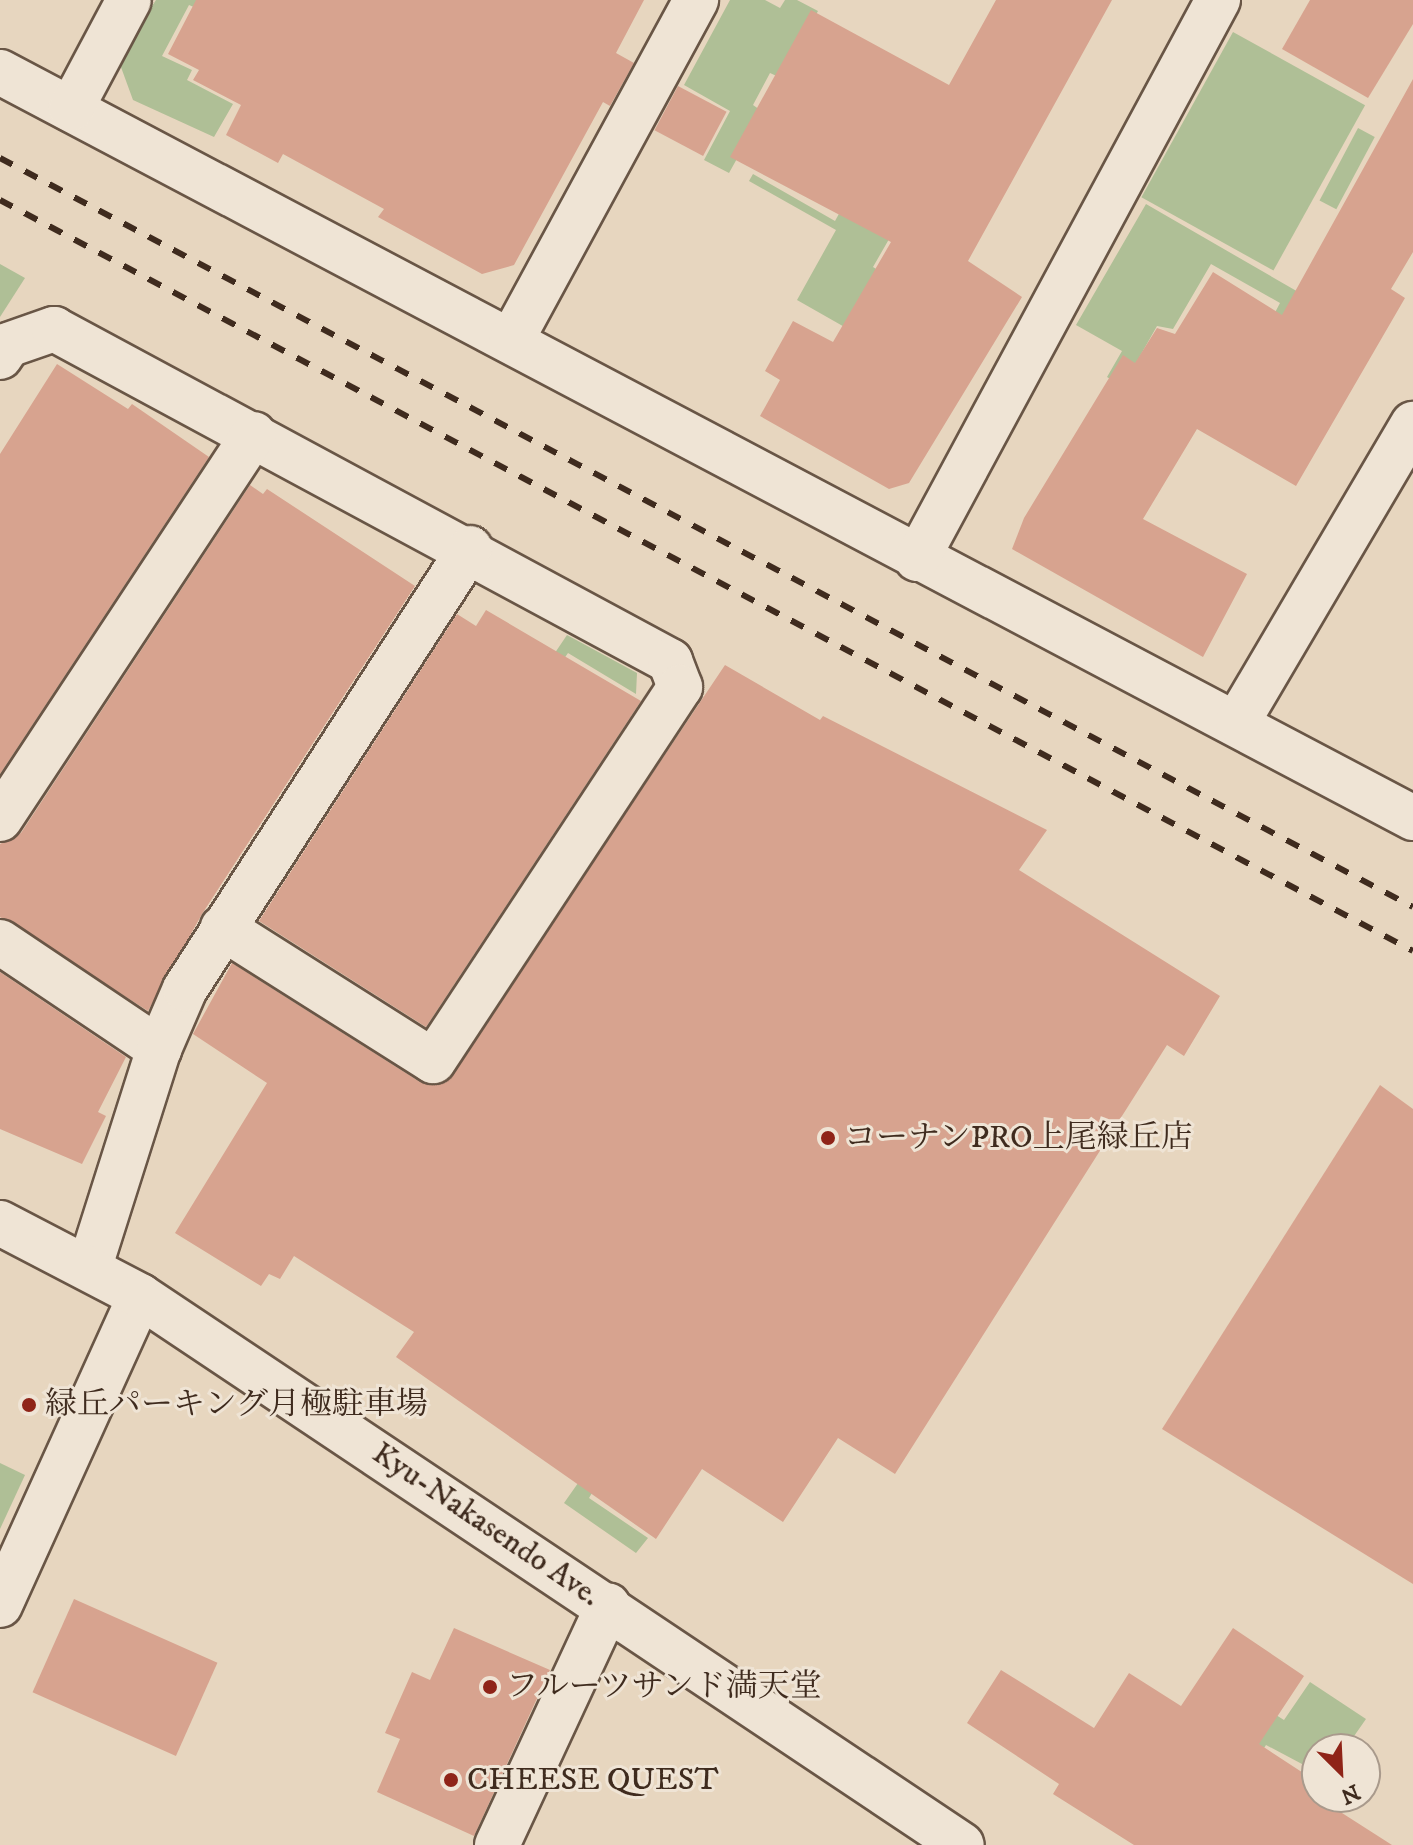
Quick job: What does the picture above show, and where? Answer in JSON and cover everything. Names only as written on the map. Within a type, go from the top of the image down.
[{"type":"street","points":[[71,109],[129,0]]},
{"type":"street","points":[[511,341],[696,0]]},
{"type":"street","points":[[917,559],[1218,0]]},
{"type":"street","points":[[0,72],[917,559],[1238,721],[1413,818]]},
{"type":"street","points":[[0,357],[8,345],[54,329],[470,548],[670,661],[680,687],[433,1061],[223,928]]},
{"type":"street","points":[[1238,721],[1413,424]]},
{"type":"street","points":[[0,819],[254,434]]},
{"type":"street","points":[[90,1266],[159,1049],[185,989],[470,548]]},
{"type":"street","points":[[0,942],[159,1049]]},
{"type":"street","name":"Kyu-Nakasendo Ave.","points":[[0,1223],[90,1266],[140,1296],[962,1845]]},
{"type":"street","points":[[0,1605],[140,1296]]},
{"type":"street","points":[[497,1845],[608,1606]]},
{"type":"green space","points":[[156,0],[200,0],[196,8],[189,5],[162,56],[192,70],[187,80],[233,104],[214,137],[133,100],[118,59]]},
{"type":"green space","points":[[730,0],[765,0],[780,8],[785,0],[797,0],[818,11],[781,78],[770,73],[753,105],[763,112],[729,173],[704,160],[730,111],[684,85]]},
{"type":"green space","points":[[1233,32],[1365,105],[1273,271],[1141,197]]},
{"type":"green space","points":[[1358,128],[1375,137],[1336,209],[1320,200]]},
{"type":"green space","points":[[753,174],[835,221],[851,192],[900,220],[873,267],[881,272],[848,329],[797,300],[836,230],[749,181]]},
{"type":"green space","points":[[1146,204],[1300,293],[1279,327],[1270,322],[1280,303],[1211,264],[1173,329],[1157,326],[1136,363],[1129,391],[1107,377],[1122,351],[1076,325]]},
{"type":"green space","points":[[0,264],[25,278],[0,317]]},
{"type":"green space","points":[[567,635],[637,673],[636,694],[568,653],[519,724],[511,718]]},
{"type":"green space","points":[[595,1459],[608,1466],[589,1498],[648,1538],[636,1553],[564,1503]]},
{"type":"green space","points":[[0,1463],[25,1475],[0,1529]]},
{"type":"green space","points":[[1310,1682],[1366,1719],[1356,1733],[1301,1733],[1301,1764],[1266,1745],[1244,1779],[1260,1705],[1284,1720]]},
{"type":"building","points":[[196,0],[644,0],[616,53],[634,63],[610,106],[603,102],[514,265],[482,274],[378,217],[384,209],[283,154],[278,163],[226,135],[241,105],[193,80],[199,70],[168,54]]},
{"type":"building","points":[[996,0],[1112,0],[968,261],[1022,297],[909,483],[889,489],[760,416],[780,380],[765,371],[793,321],[833,342],[891,242],[730,157],[811,10],[949,85]]},
{"type":"building","points":[[1310,0],[1413,0],[1413,24],[1368,98],[1282,49]]},
{"type":"building","points":[[1413,79],[1413,252],[1391,289],[1405,298],[1296,486],[1197,429],[1143,519],[1247,574],[1203,657],[1012,549],[1024,518],[1123,355],[1135,363],[1157,328],[1175,334],[1213,272],[1282,315]]},
{"type":"building","points":[[678,86],[727,112],[703,156],[655,130]]},
{"type":"building","points":[[57,364],[128,409],[132,404],[209,457],[0,774],[0,454]]},
{"type":"building","points":[[250,485],[263,494],[267,489],[415,586],[202,914],[148,1011],[0,917],[0,844],[21,833]]},
{"type":"building","points":[[486,610],[641,701],[426,1027],[259,921],[457,614],[476,626]]},
{"type":"building","points":[[725,665],[820,720],[823,716],[1047,830],[1019,870],[1220,996],[1184,1056],[1167,1045],[895,1474],[838,1438],[783,1522],[702,1469],[656,1539],[396,1357],[414,1332],[294,1256],[280,1279],[269,1274],[261,1286],[175,1233],[267,1083],[193,1034],[232,963],[420,1082],[445,1083]]},
{"type":"building","points":[[0,972],[126,1057],[98,1112],[106,1116],[82,1164],[0,1129]]},
{"type":"building","points":[[1380,1085],[1413,1109],[1413,1584],[1162,1429]]},
{"type":"building","points":[[74,1599],[217,1663],[176,1756],[33,1692]]},
{"type":"building","points":[[454,1628],[550,1670],[474,1836],[377,1792],[400,1739],[385,1733],[412,1672],[430,1680]]},
{"type":"building","points":[[1233,1628],[1304,1676],[1259,1744],[1301,1772],[1301,1813],[1342,1813],[1392,1845],[1134,1845],[1053,1794],[1059,1784],[967,1723],[1001,1670],[1094,1728],[1129,1673],[1181,1706]]},
{"type":"railway","points":[[0,158],[1413,907]]},
{"type":"railway","points":[[0,200],[1413,951]]},
{"type":"place","name":"コーナンPRO上尾緑丘店","points":[[828,1138]]},
{"type":"place","name":"緑丘パーキング月極駐車場","points":[[29,1405]]},
{"type":"place","name":"フルーツサンド満天堂","points":[[490,1687]]},
{"type":"place","name":"CHEESE QUEST","points":[[451,1780]]}]
